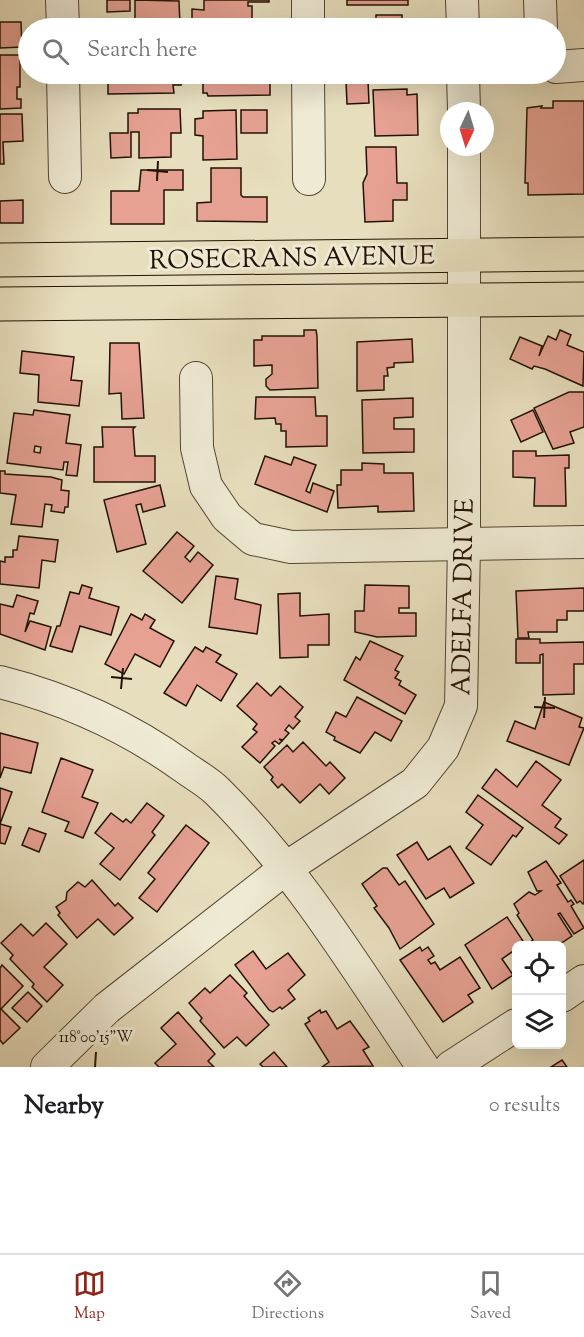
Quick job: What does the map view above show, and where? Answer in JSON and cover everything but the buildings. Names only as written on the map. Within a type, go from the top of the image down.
[{"type":"main road","name":"ROSECRANS AVENUE","points":[[0,260],[584,254]]},
{"type":"main road","name":"ROSECRANS AVENUE","points":[[0,304],[584,299]]},
{"type":"street","points":[[63,0],[63,18]]},
{"type":"street","points":[[308,0],[308,18]]},
{"type":"street","points":[[462,0],[463,18]]},
{"type":"street","points":[[540,0],[541,18]]},
{"type":"street","points":[[566,66],[584,65]]},
{"type":"street","points":[[63,84],[65,177]]},
{"type":"street","points":[[308,84],[309,179]]},
{"type":"street","points":[[463,84],[464,102]]},
{"type":"street","name":"ADELFA DRIVE","points":[[47,1067],[107,1008],[286,868],[415,783],[443,748],[461,706],[465,544],[464,156]]},
{"type":"street","points":[[196,378],[197,448],[206,486],[227,518],[253,539],[291,547],[584,542]]},
{"type":"street","points":[[0,682],[50,695],[110,722],[166,754],[216,790],[286,868],[423,1067]]},
{"type":"street","points":[[563,995],[584,981]]},
{"type":"street","points":[[451,1067],[512,1028]]}]
